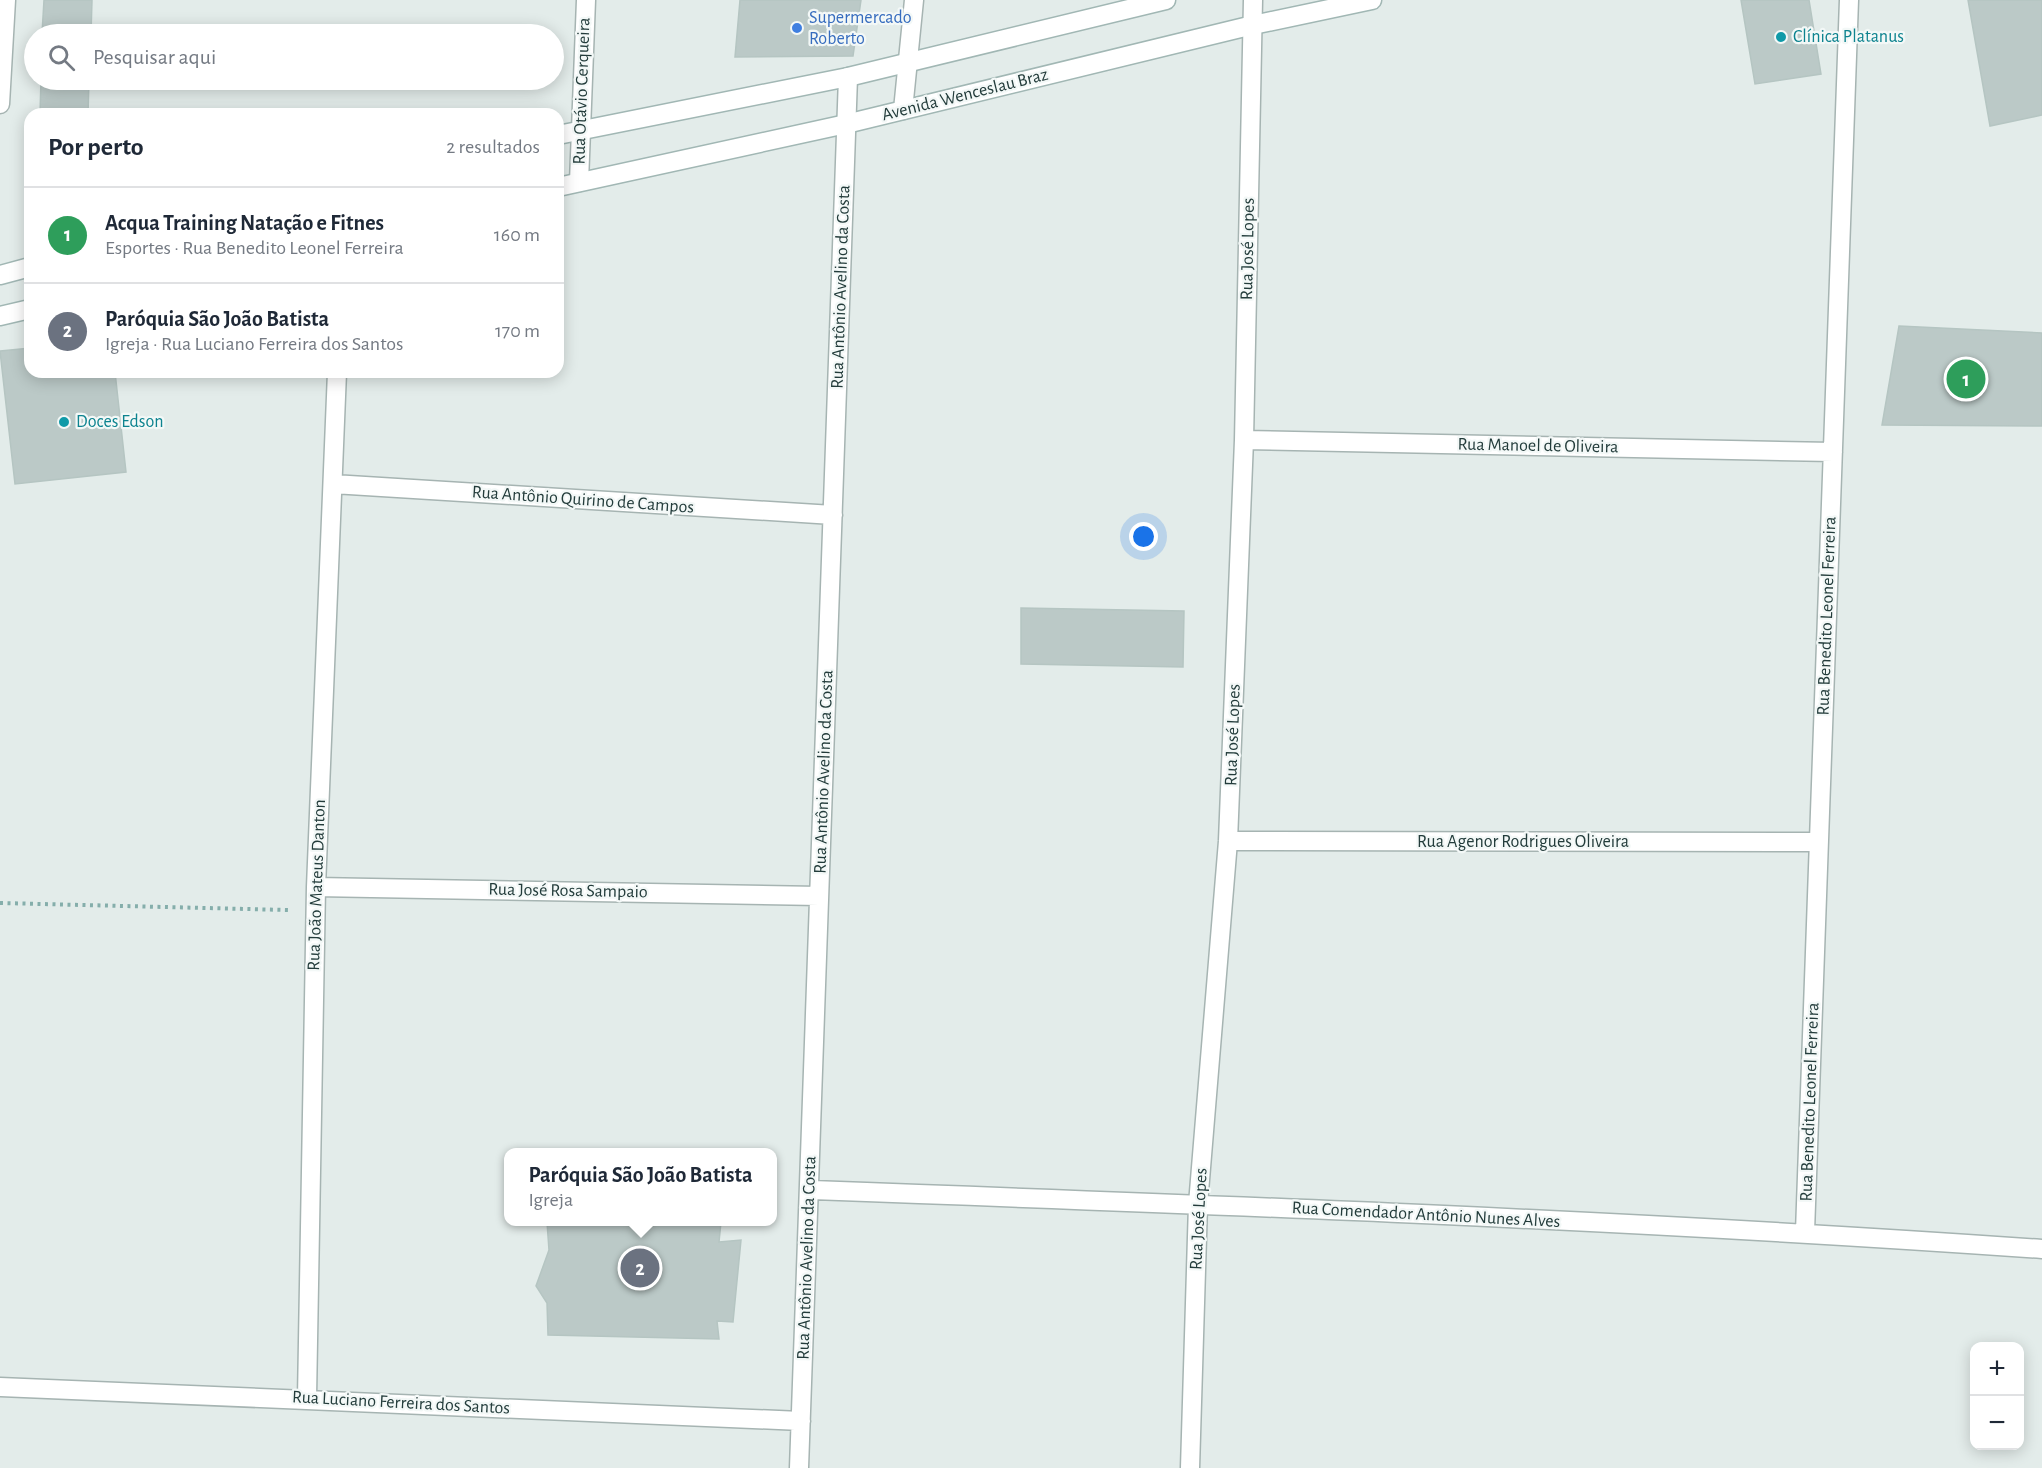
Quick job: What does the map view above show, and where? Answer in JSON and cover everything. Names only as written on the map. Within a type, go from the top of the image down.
[{"type":"street","points":[[0,104],[6,0]]},
{"type":"street","name":"Rua Otávio Cerqueira","points":[[579,182],[586,0]]},
{"type":"street","points":[[903,110],[914,0]]},
{"type":"street","points":[[564,134],[848,77],[1166,0]]},
{"type":"street","name":"Rua José Lopes","points":[[1190,1468],[1198,1204],[1228,841],[1244,440],[1253,0]]},
{"type":"street","name":"Avenida Wenceslau Braz","points":[[564,186],[846,124],[1253,25],[1372,0]]},
{"type":"street","name":"Rua Benedito Leonel Ferreira","points":[[1805,1232],[1849,0]]},
{"type":"street","name":"Rua Antônio Avelino da Costa","points":[[799,1468],[848,77]]},
{"type":"street","points":[[0,274],[24,268]]},
{"type":"street","points":[[0,316],[24,310]]},
{"type":"street","name":"Rua João Mateus Danton","points":[[307,1398],[315,911],[337,378]]},
{"type":"street","name":"Rua Manoel de Oliveira","points":[[1244,440],[1833,452]]},
{"type":"street","name":"Rua Antônio Quirino de Campos","points":[[333,484],[833,515]]},
{"type":"street","name":"Rua Agenor Rodrigues Oliveira","points":[[1228,841],[1819,842]]},
{"type":"street","name":"Rua José Rosa Sampaio","points":[[316,887],[819,896]]},
{"type":"street","name":"Rua Comendador Antônio Nunes Alves","points":[[809,1190],[1198,1204],[1805,1232],[2042,1249]]},
{"type":"street","name":"Rua Luciano Ferreira dos Santos","points":[[0,1387],[307,1398],[801,1421]]},
{"type":"path","points":[[0,903],[315,911]]},
{"type":"building","points":[[44,0],[92,0],[91,24],[43,24]]},
{"type":"building","name":"Supermercado Roberto","points":[[740,0],[861,0],[853,56],[735,57]]},
{"type":"building","name":"Clínica Platanus","points":[[1741,0],[1809,0],[1821,74],[1755,84]]},
{"type":"building","points":[[1968,0],[2042,0],[2042,115],[1990,126]]},
{"type":"building","points":[[41,90],[89,90],[88,108],[40,108]]},
{"type":"building","points":[[1899,326],[2042,333],[2042,426],[1882,425]]},
{"type":"building","name":"Doces Edson","points":[[24,349],[24,378],[116,378],[126,472],[15,484],[0,351]]},
{"type":"building","points":[[1021,608],[1184,611],[1183,667],[1021,664]]},
{"type":"building","points":[[547,1226],[721,1226],[719,1242],[741,1240],[733,1322],[717,1321],[719,1339],[548,1335],[547,1303],[536,1286],[549,1250]]},
{"type":"place","name":"Supermercado Roberto","points":[[797,28]]},
{"type":"place","name":"Clínica Platanus","points":[[1781,37]]},
{"type":"place","name":"Acqua Training Natação e Fitnes","points":[[1966,379]]},
{"type":"place","name":"Doces Edson","points":[[64,422]]},
{"type":"place","name":"Paróquia São João Batista","points":[[640,1268]]}]
